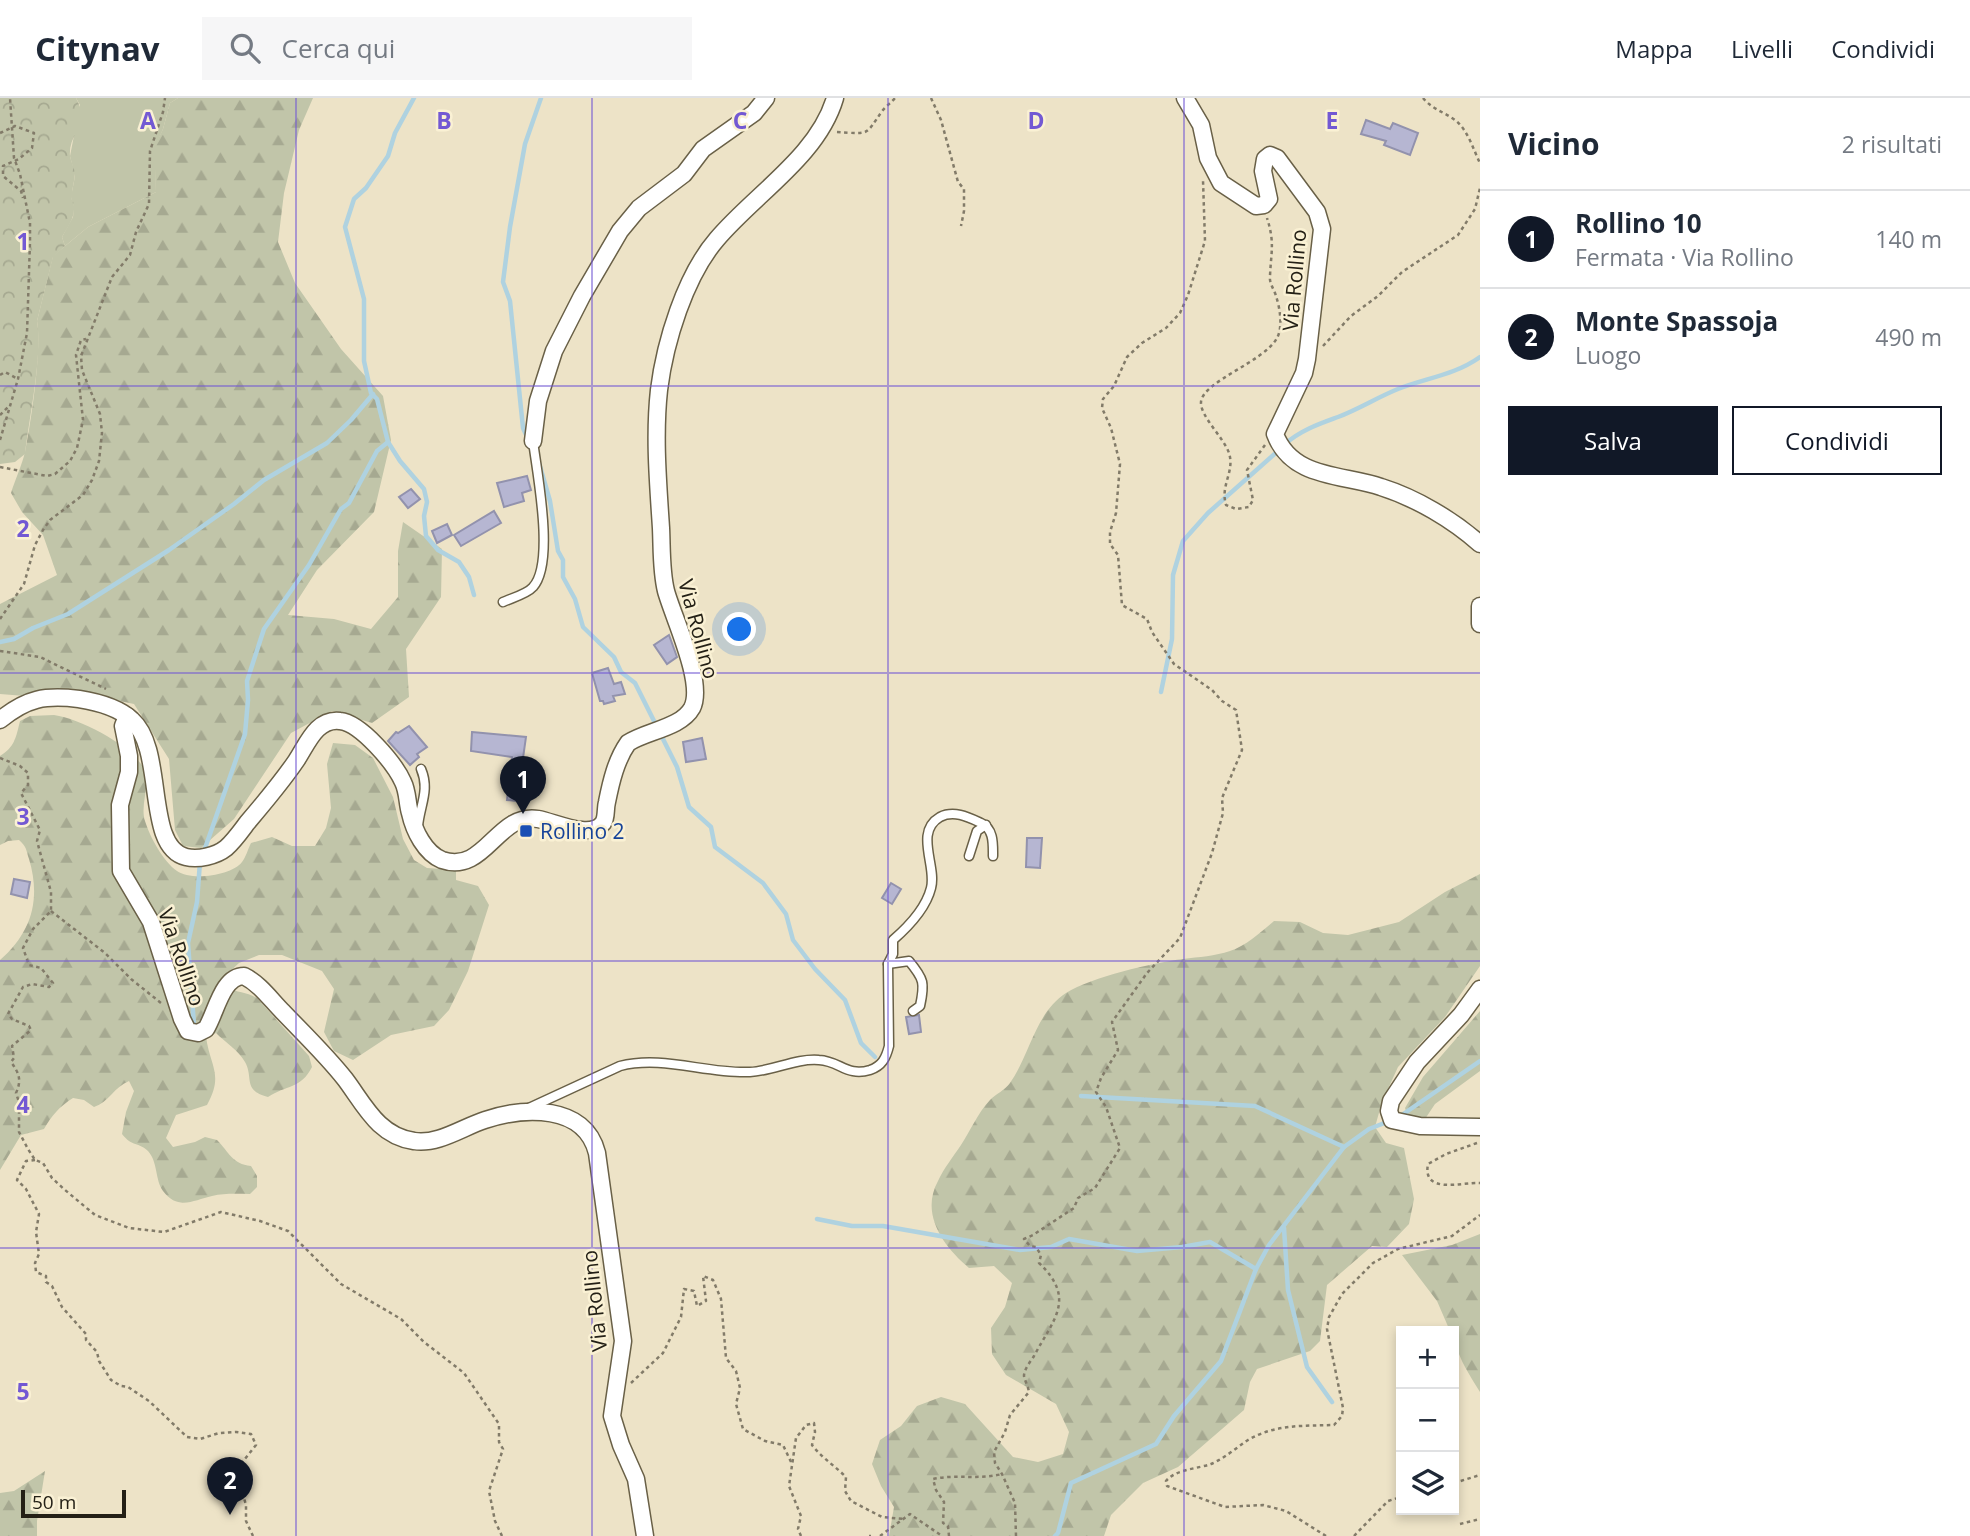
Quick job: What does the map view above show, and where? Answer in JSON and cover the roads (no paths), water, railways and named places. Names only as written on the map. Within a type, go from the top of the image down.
[{"type":"street","points":[[533,441],[538,401],[554,351],[620,231],[639,208],[684,174],[703,149],[754,113],[766,98]]},
{"type":"street","name":"Via Rollino","points":[[645,1536],[636,1479],[612,1416],[621,1363],[622,1325],[594,1142],[583,1126],[566,1116],[546,1113],[519,1112],[486,1120],[424,1142],[413,1142],[393,1133],[365,1110],[345,1080],[309,1038],[260,988],[244,976],[236,977],[228,983],[206,1030],[192,1033],[184,1026],[151,922],[121,871],[120,805],[129,772],[123,726],[127,716],[138,726],[155,777],[158,819],[173,850],[188,858],[208,856],[227,847],[284,779],[315,732],[331,721],[353,725],[387,758],[403,782],[410,815],[427,850],[441,859],[460,863],[477,855],[508,827],[523,819],[537,819],[592,831],[602,824],[613,775],[628,743],[686,715],[691,709],[695,690],[688,655],[663,575],[657,425],[667,347],[687,292],[716,240],[784,173],[817,135],[835,98]]},
{"type":"street","name":"Via Rollino","points":[[1185,98],[1201,125],[1208,158],[1221,183],[1256,206],[1264,205],[1269,199],[1263,171],[1265,159],[1270,155],[1277,158],[1317,212],[1322,229],[1315,303],[1304,373],[1275,433],[1287,456],[1326,475],[1381,487],[1408,498],[1465,530],[1480,544]]},
{"type":"street","points":[[1480,606],[1480,624]]},
{"type":"street","points":[[0,719],[25,702],[51,698],[89,701],[105,705],[127,716]]},
{"type":"street","points":[[1480,989],[1461,1015],[1417,1062],[1391,1101],[1389,1111],[1392,1120],[1420,1126],[1480,1127]]},
{"type":"lane","points":[[503,602],[533,588],[543,564],[545,541],[533,441]]},
{"type":"lane","points":[[417,830],[426,794],[426,780],[421,769]]},
{"type":"lane","name":"Via Rollino","points":[[519,1112],[620,1066],[635,1062],[731,1072],[751,1072],[821,1059],[858,1074],[878,1067],[886,1058],[889,1046],[888,964],[893,954],[893,940],[908,928],[929,895],[932,885],[927,837],[931,825],[941,816],[961,814],[986,825]]},
{"type":"lane","points":[[969,856],[977,831],[986,825],[993,839],[993,856]]},
{"type":"lane","points":[[888,964],[909,961],[922,977],[924,990],[920,1006],[913,1011]]},
{"type":"waterway","points":[[414,98],[395,133],[388,156],[366,188],[354,199],[345,227],[364,299],[364,361],[371,393],[377,399],[388,442],[424,489],[427,502],[424,516],[426,536],[438,550],[459,562],[469,577],[474,595]]},
{"type":"waterway","points":[[528,439],[523,428],[510,301],[503,282],[525,144],[541,98]]},
{"type":"waterway","points":[[1285,444],[1310,428],[1398,389],[1461,368],[1480,357]]},
{"type":"waterway","points":[[0,642],[14,639],[68,614],[169,550],[264,480],[327,443],[373,394]]},
{"type":"waterway","points":[[203,854],[245,734],[247,681],[264,629],[309,565],[341,509],[349,503],[377,451],[388,442]]},
{"type":"waterway","points":[[1161,692],[1172,639],[1173,575],[1183,541],[1208,513],[1279,450]]},
{"type":"waterway","points":[[539,463],[550,501],[558,551],[563,560],[563,577],[575,599],[583,627],[614,657],[621,672],[635,683],[677,767],[689,807],[711,827],[715,847],[763,883],[786,914],[793,940],[815,969],[845,1000],[861,1043],[875,1057]]},
{"type":"waterway","points":[[194,1025],[188,943],[197,902],[200,862]]},
{"type":"waterway","points":[[1399,1117],[1480,1061]]},
{"type":"waterway","points":[[1081,1096],[1255,1106],[1344,1147]]},
{"type":"waterway","points":[[1055,1536],[1071,1483],[1156,1444],[1174,1416],[1221,1361],[1256,1269],[1269,1245],[1344,1147],[1369,1129],[1387,1122]]},
{"type":"waterway","points":[[817,1219],[852,1226],[883,1226],[1020,1250],[1051,1247],[1069,1239],[1137,1251],[1210,1242],[1256,1269]]},
{"type":"waterway","points":[[1284,1228],[1288,1290],[1307,1367],[1332,1402]]},
{"type":"place","name":"Rollino 10","points":[[523,814]]},
{"type":"place","name":"Rollino 2","points":[[526,831]]},
{"type":"place","name":"Monte Spassoja","points":[[230,1515]]}]
